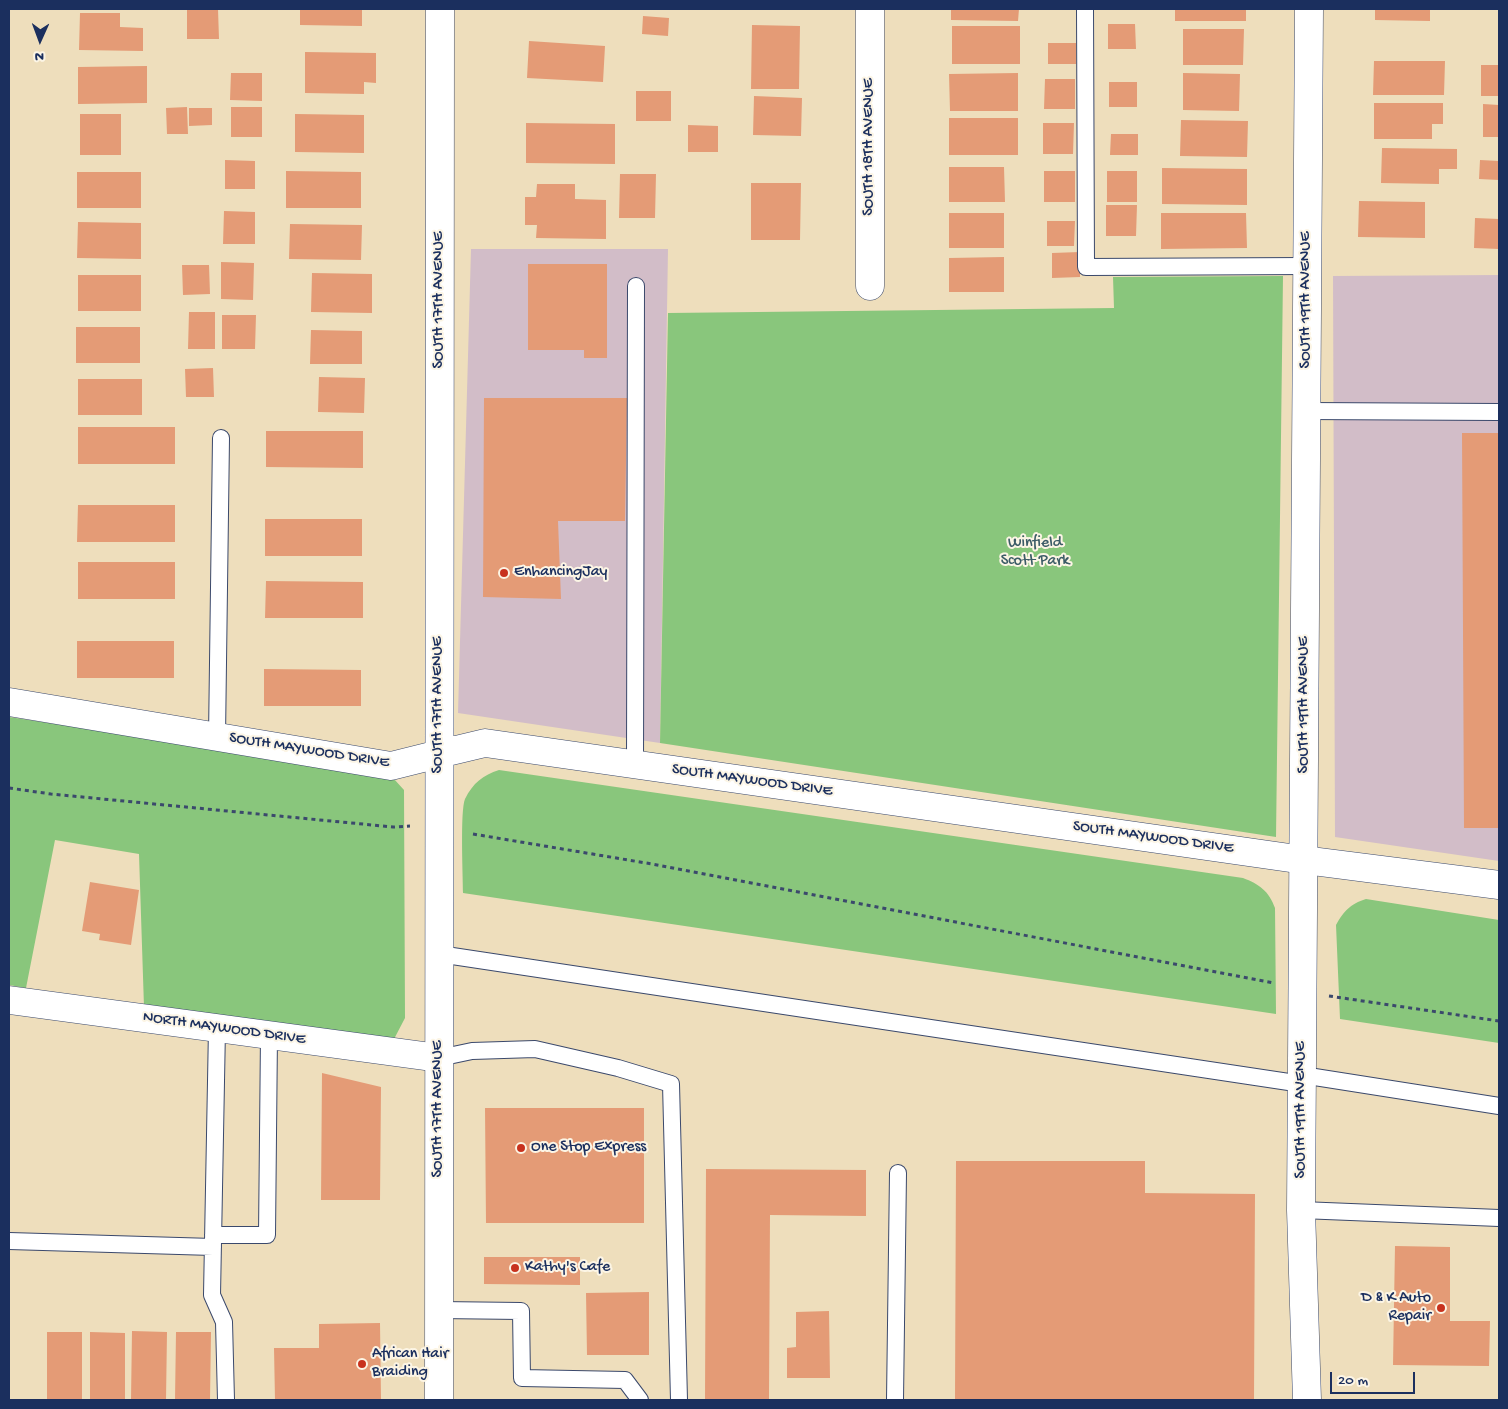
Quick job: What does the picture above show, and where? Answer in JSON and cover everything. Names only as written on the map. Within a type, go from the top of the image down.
[{"type":"street","name":"SOUTH 17TH AVENUE","points":[[439,1400],[440,9]]},
{"type":"street","name":"SOUTH 18TH AVENUE","points":[[870,9],[870,286]]},
{"type":"street","name":"SOUTH 19TH AVENUE","points":[[1307,1400],[1302,1210],[1302,1079],[1309,9]]},
{"type":"street","name":"SOUTH MAYWOOD DRIVE","points":[[9,702],[391,766],[485,743],[1304,860],[1499,885]]},
{"type":"street","name":"NORTH MAYWOOD DRIVE","points":[[9,1000],[439,1058]]},
{"type":"lane","points":[[1086,9],[1086,267],[1307,266]]},
{"type":"lane","points":[[635,764],[636,286]]},
{"type":"lane","points":[[1306,411],[1499,412]]},
{"type":"lane","points":[[216,737],[221,438]]},
{"type":"lane","points":[[439,954],[1499,1106]]},
{"type":"lane","points":[[217,1028],[212,1295],[224,1322],[226,1400]]},
{"type":"lane","points":[[9,1241],[213,1241],[267,1235],[269,1035]]},
{"type":"lane","points":[[439,1058],[472,1051],[535,1049],[618,1068],[671,1084],[679,1400]]},
{"type":"lane","points":[[895,1400],[898,1173]]},
{"type":"lane","points":[[1302,1210],[1499,1218]]},
{"type":"lane","points":[[439,1310],[521,1311],[522,1378],[625,1380],[640,1400]]},
{"type":"path","points":[[9,788],[51,794],[383,826],[409,826]]},
{"type":"path","points":[[473,834],[652,864],[1271,982]]},
{"type":"path","points":[[1339,998],[1499,1021]]},
{"type":"shaded area","points":[[471,249],[668,249],[660,743],[458,713]]},
{"type":"shaded area","points":[[1499,275],[1499,861],[1335,837],[1333,276]]},
{"type":"green space","name":"Winfield Scott Park","points":[[1283,276],[1276,837],[660,743],[668,313],[1114,308],[1113,277]]},
{"type":"green space","points":[[9,717],[379,772],[394,779],[404,790],[405,1018],[393,1041],[144,1007],[139,854],[55,840],[26,988],[9,985]]},
{"type":"green space","points":[[499,770],[1243,878],[1263,889],[1270,897],[1275,908],[1276,1014],[463,893],[462,830],[465,799],[471,788],[479,780]]},
{"type":"green space","points":[[1366,899],[1499,920],[1499,1043],[1340,1019],[1336,925],[1348,909]]},
{"type":"building","points":[[187,9],[218,9],[219,39],[187,39]]},
{"type":"building","points":[[300,9],[362,9],[362,26],[300,25]]},
{"type":"building","points":[[951,9],[1019,9],[1018,21],[951,20]]},
{"type":"building","points":[[1175,9],[1246,9],[1246,21],[1175,21]]},
{"type":"building","points":[[1375,9],[1430,9],[1430,21],[1375,20]]},
{"type":"building","points":[[80,13],[120,13],[120,27],[143,28],[143,51],[79,50]]},
{"type":"building","points":[[643,16],[669,18],[668,36],[642,34]]},
{"type":"building","points":[[1108,24],[1135,24],[1136,49],[1108,49]]},
{"type":"building","points":[[752,25],[800,26],[799,89],[751,89]]},
{"type":"building","points":[[952,26],[1020,26],[1020,64],[952,64]]},
{"type":"building","points":[[1183,29],[1244,29],[1243,65],[1183,65]]},
{"type":"building","points":[[529,41],[605,46],[603,82],[527,78]]},
{"type":"building","points":[[1048,43],[1076,43],[1076,64],[1048,64]]},
{"type":"building","points":[[305,52],[376,53],[376,83],[364,82],[364,94],[305,93]]},
{"type":"building","points":[[1374,61],[1445,61],[1444,95],[1373,95]]},
{"type":"building","points":[[1481,65],[1499,65],[1499,96],[1481,96]]},
{"type":"building","points":[[147,66],[147,103],[78,104],[78,67]]},
{"type":"building","points":[[231,73],[262,73],[262,101],[230,100]]},
{"type":"building","points":[[1018,73],[1018,111],[950,111],[949,74]]},
{"type":"building","points":[[1183,73],[1240,74],[1239,111],[1183,110]]},
{"type":"building","points":[[1045,79],[1075,79],[1075,109],[1044,109]]},
{"type":"building","points":[[1109,82],[1137,82],[1137,107],[1109,107]]},
{"type":"building","points":[[636,91],[671,91],[671,121],[636,121]]},
{"type":"building","points":[[754,96],[802,98],[801,136],[753,135]]},
{"type":"building","points":[[1374,103],[1443,103],[1443,124],[1432,124],[1432,139],[1374,139]]},
{"type":"building","points":[[1483,104],[1499,105],[1499,137],[1483,137]]},
{"type":"building","points":[[187,107],[188,134],[167,134],[166,108]]},
{"type":"building","points":[[231,107],[262,107],[262,137],[231,137]]},
{"type":"building","points":[[189,108],[212,108],[212,125],[189,126]]},
{"type":"building","points":[[80,114],[121,114],[121,155],[80,155]]},
{"type":"building","points":[[295,114],[364,115],[364,153],[295,152]]},
{"type":"building","points":[[949,118],[1018,118],[1018,155],[949,155]]},
{"type":"building","points":[[1181,120],[1248,121],[1247,157],[1180,156]]},
{"type":"building","points":[[526,123],[615,124],[615,164],[526,163]]},
{"type":"building","points":[[1043,123],[1074,123],[1073,154],[1043,154]]},
{"type":"building","points":[[688,125],[718,126],[718,152],[688,152]]},
{"type":"building","points":[[1111,134],[1138,134],[1138,155],[1110,155]]},
{"type":"building","points":[[1382,148],[1457,149],[1457,169],[1439,169],[1439,184],[1381,183]]},
{"type":"building","points":[[225,160],[255,161],[255,189],[225,189]]},
{"type":"building","points":[[1480,160],[1499,161],[1499,180],[1479,179]]},
{"type":"building","points":[[949,167],[1004,167],[1005,202],[949,202]]},
{"type":"building","points":[[1162,168],[1247,169],[1247,205],[1162,204]]},
{"type":"building","points":[[286,171],[361,172],[361,208],[286,208]]},
{"type":"building","points":[[1044,171],[1075,171],[1075,202],[1044,202]]},
{"type":"building","points":[[1107,171],[1137,171],[1137,202],[1107,202]]},
{"type":"building","points":[[77,172],[141,172],[141,208],[77,208]]},
{"type":"building","points":[[620,174],[656,174],[655,218],[619,218]]},
{"type":"building","points":[[751,183],[801,183],[800,240],[751,240]]},
{"type":"building","points":[[537,184],[575,184],[575,199],[606,200],[606,239],[536,238],[537,225],[525,225],[525,197],[536,197]]},
{"type":"building","points":[[1359,201],[1425,202],[1425,238],[1358,237]]},
{"type":"building","points":[[1106,205],[1137,205],[1136,236],[1106,236]]},
{"type":"building","points":[[224,211],[255,212],[255,244],[223,244]]},
{"type":"building","points":[[949,213],[1004,213],[1004,248],[949,248]]},
{"type":"building","points":[[1161,213],[1246,213],[1247,248],[1161,249]]},
{"type":"building","points":[[1475,218],[1499,219],[1499,249],[1474,248]]},
{"type":"building","points":[[1047,221],[1075,221],[1074,246],[1047,246]]},
{"type":"building","points":[[78,222],[141,223],[141,259],[77,258]]},
{"type":"building","points":[[290,224],[362,225],[361,260],[289,259]]},
{"type":"building","points":[[1080,252],[1080,277],[1052,278],[1052,253]]},
{"type":"building","points":[[1004,257],[1004,292],[949,292],[949,258]]},
{"type":"building","points":[[221,262],[254,263],[253,300],[221,299]]},
{"type":"building","points":[[528,264],[607,264],[607,358],[584,358],[584,350],[528,350]]},
{"type":"building","points":[[182,265],[209,265],[210,294],[183,295]]},
{"type":"building","points":[[312,273],[372,274],[372,313],[311,312]]},
{"type":"building","points":[[78,275],[141,275],[141,311],[78,311]]},
{"type":"building","points":[[189,312],[215,312],[215,349],[188,349]]},
{"type":"building","points":[[222,315],[256,315],[255,349],[222,349]]},
{"type":"building","points":[[76,327],[140,327],[140,363],[76,363]]},
{"type":"building","points":[[311,330],[362,331],[362,364],[310,364]]},
{"type":"building","points":[[213,368],[214,397],[186,397],[185,369]]},
{"type":"building","points":[[319,377],[365,378],[364,413],[318,412]]},
{"type":"building","points":[[78,379],[142,379],[142,415],[78,415]]},
{"type":"building","points":[[484,398],[627,398],[625,521],[558,521],[561,599],[483,597]]},
{"type":"building","points":[[78,427],[175,427],[175,464],[78,464]]},
{"type":"building","points":[[266,431],[363,431],[363,468],[266,467]]},
{"type":"building","points":[[1462,433],[1499,433],[1499,828],[1464,828]]},
{"type":"building","points":[[78,505],[175,505],[175,542],[77,542]]},
{"type":"building","points":[[265,519],[362,519],[362,556],[265,556]]},
{"type":"building","points":[[78,562],[175,562],[175,599],[78,599]]},
{"type":"building","points":[[266,581],[363,582],[363,618],[265,618]]},
{"type":"building","points":[[77,641],[174,641],[174,678],[77,678]]},
{"type":"building","points":[[264,669],[361,670],[361,706],[264,706]]},
{"type":"building","points":[[90,882],[139,890],[131,945],[99,940],[100,934],[82,931]]},
{"type":"building","points":[[322,1073],[381,1087],[380,1200],[321,1200]]},
{"type":"building","points":[[485,1108],[644,1108],[644,1223],[486,1223]]},
{"type":"building","points":[[956,1161],[1145,1161],[1145,1193],[1255,1194],[1254,1400],[955,1400]]},
{"type":"building","points":[[706,1169],[866,1170],[866,1216],[770,1215],[769,1400],[705,1400]]},
{"type":"building","points":[[1395,1246],[1450,1247],[1450,1321],[1490,1321],[1489,1366],[1393,1365]]},
{"type":"building","points":[[484,1257],[580,1257],[580,1285],[484,1284]]},
{"type":"building","points":[[649,1292],[649,1355],[587,1355],[586,1293]]},
{"type":"building","points":[[829,1311],[830,1378],[787,1378],[787,1348],[796,1347],[796,1312]]},
{"type":"building","points":[[380,1323],[381,1400],[275,1400],[274,1348],[319,1348],[319,1324]]},
{"type":"building","points":[[132,1331],[167,1332],[166,1400],[131,1400]]},
{"type":"building","points":[[47,1332],[82,1332],[82,1400],[47,1400]]},
{"type":"building","points":[[90,1332],[125,1333],[125,1400],[90,1400]]},
{"type":"building","points":[[176,1332],[211,1332],[210,1400],[175,1400]]},
{"type":"place","name":"EnhancingJay","points":[[504,573]]},
{"type":"place","name":"One Stop Express","points":[[521,1148]]},
{"type":"place","name":"Kathy's Cafe","points":[[515,1268]]},
{"type":"place","name":"D & K Auto Repair","points":[[1441,1308]]},
{"type":"place","name":"African Hair Braiding","points":[[362,1364]]}]
